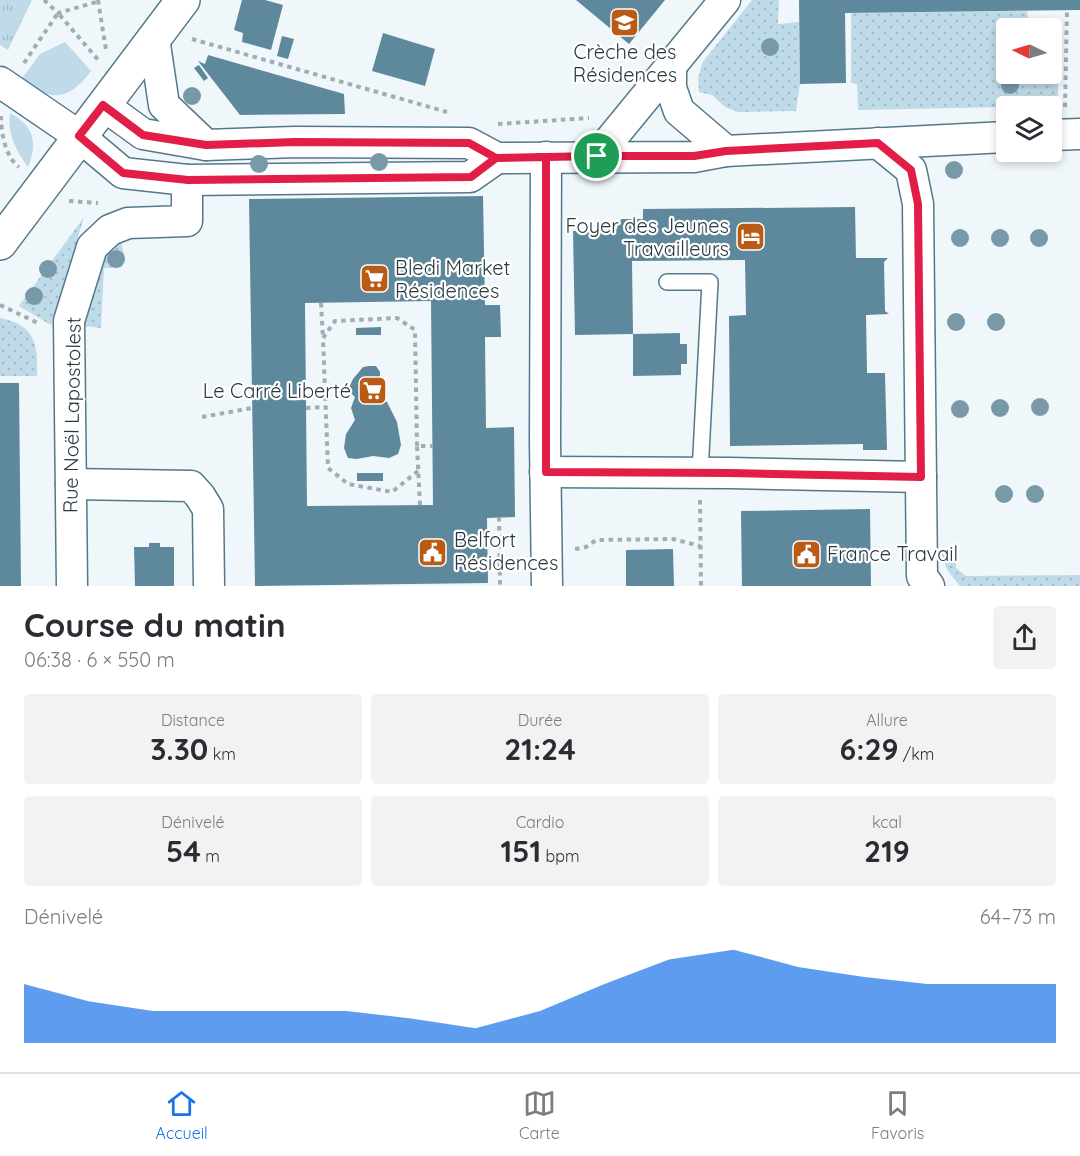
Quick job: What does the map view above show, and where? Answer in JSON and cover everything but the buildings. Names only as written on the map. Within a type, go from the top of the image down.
[{"type":"street","points":[[0,243],[183,0]]},
{"type":"street","points":[[597,156],[725,0]]},
{"type":"street","points":[[153,38],[164,105],[206,145]]},
{"type":"street","points":[[671,65],[671,88],[679,111],[726,151]]},
{"type":"street","points":[[0,82],[79,136],[123,173],[188,180],[471,177],[496,158]]},
{"type":"street","points":[[112,92],[143,135],[206,145],[295,142],[469,143],[496,158],[694,156],[726,151],[996,138]]},
{"type":"street","points":[[918,204],[927,173],[944,152],[972,139]]},
{"type":"street","points":[[878,143],[911,170],[918,204],[922,576],[929,586]]},
{"type":"street","points":[[546,157],[547,586]]},
{"type":"street","name":"Rue Noël Lapostolest","points":[[72,586],[69,321],[92,247],[110,230],[128,223],[187,221],[188,180]]},
{"type":"street","points":[[546,472],[921,477]]},
{"type":"street","points":[[70,484],[191,486],[208,509],[209,586]]},
{"type":"lane","points":[[667,282],[710,282],[700,473]]},
{"type":"path","points":[[44,0],[58,13],[99,1],[112,92]]},
{"type":"path","points":[[1065,134],[1068,10]]},
{"type":"path","points":[[188,50],[193,39],[457,115]]},
{"type":"path","points":[[42,185],[66,201],[99,203]]},
{"type":"path","points":[[321,303],[327,468],[348,484],[392,492],[418,471]]},
{"type":"path","points":[[0,305],[69,339]]},
{"type":"path","points":[[323,339],[335,321],[397,318],[415,330],[420,505]]},
{"type":"path","points":[[306,408],[324,407]]},
{"type":"path","points":[[202,417],[252,408]]},
{"type":"path","points":[[417,446],[433,446]]},
{"type":"path","points":[[700,473],[701,586]]},
{"type":"path","points":[[500,517],[500,586]]},
{"type":"path","points":[[547,554],[586,547],[596,540],[673,539],[700,546]]},
{"type":"green space","points":[[0,0],[32,0],[8,50],[0,45]]},
{"type":"green space","points":[[752,0],[779,0],[778,24],[799,22],[800,84],[796,111],[738,112],[725,107],[712,95],[699,92],[698,79],[702,63]]},
{"type":"green space","points":[[1027,11],[1028,18],[996,18],[996,84],[1058,84],[1058,96],[996,96],[996,107],[858,110],[857,84],[851,83],[851,13]]},
{"type":"green space","points":[[65,42],[91,71],[75,88],[67,93],[50,95],[20,81],[40,54]]},
{"type":"green space","points":[[10,113],[29,129],[32,136],[33,150],[28,167],[13,142]]},
{"type":"green space","points":[[84,217],[51,325],[19,306]]},
{"type":"green space","points":[[110,242],[121,242],[124,254],[122,267],[104,268],[101,328],[84,326],[86,304]]},
{"type":"green space","points":[[0,318],[12,321],[28,331],[37,355],[37,376],[0,376]]},
{"type":"green space","points":[[941,554],[955,554],[956,568],[966,576],[1080,575],[1080,586],[960,586],[948,571]]},
{"type":"place","name":"Crèche des Résidences","points":[[625,22]]},
{"type":"place","name":"Foyer des Jeunes Travailleurs","points":[[750,237]]},
{"type":"place","name":"Bledi Market Résidences","points":[[374,279]]},
{"type":"place","name":"Le Carré Liberté","points":[[372,391]]},
{"type":"place","name":"Belfort Résidences","points":[[433,552]]},
{"type":"place","name":"France Travail","points":[[806,554]]},
{"type":"route","points":[[597,156],[546,157],[496,158],[471,177],[188,180],[123,173],[79,136],[103,105],[143,135],[206,145],[295,142],[469,143],[496,158],[546,157],[546,472],[921,477],[918,204],[911,170],[878,143],[726,151],[694,156],[648,158],[597,156]]}]
